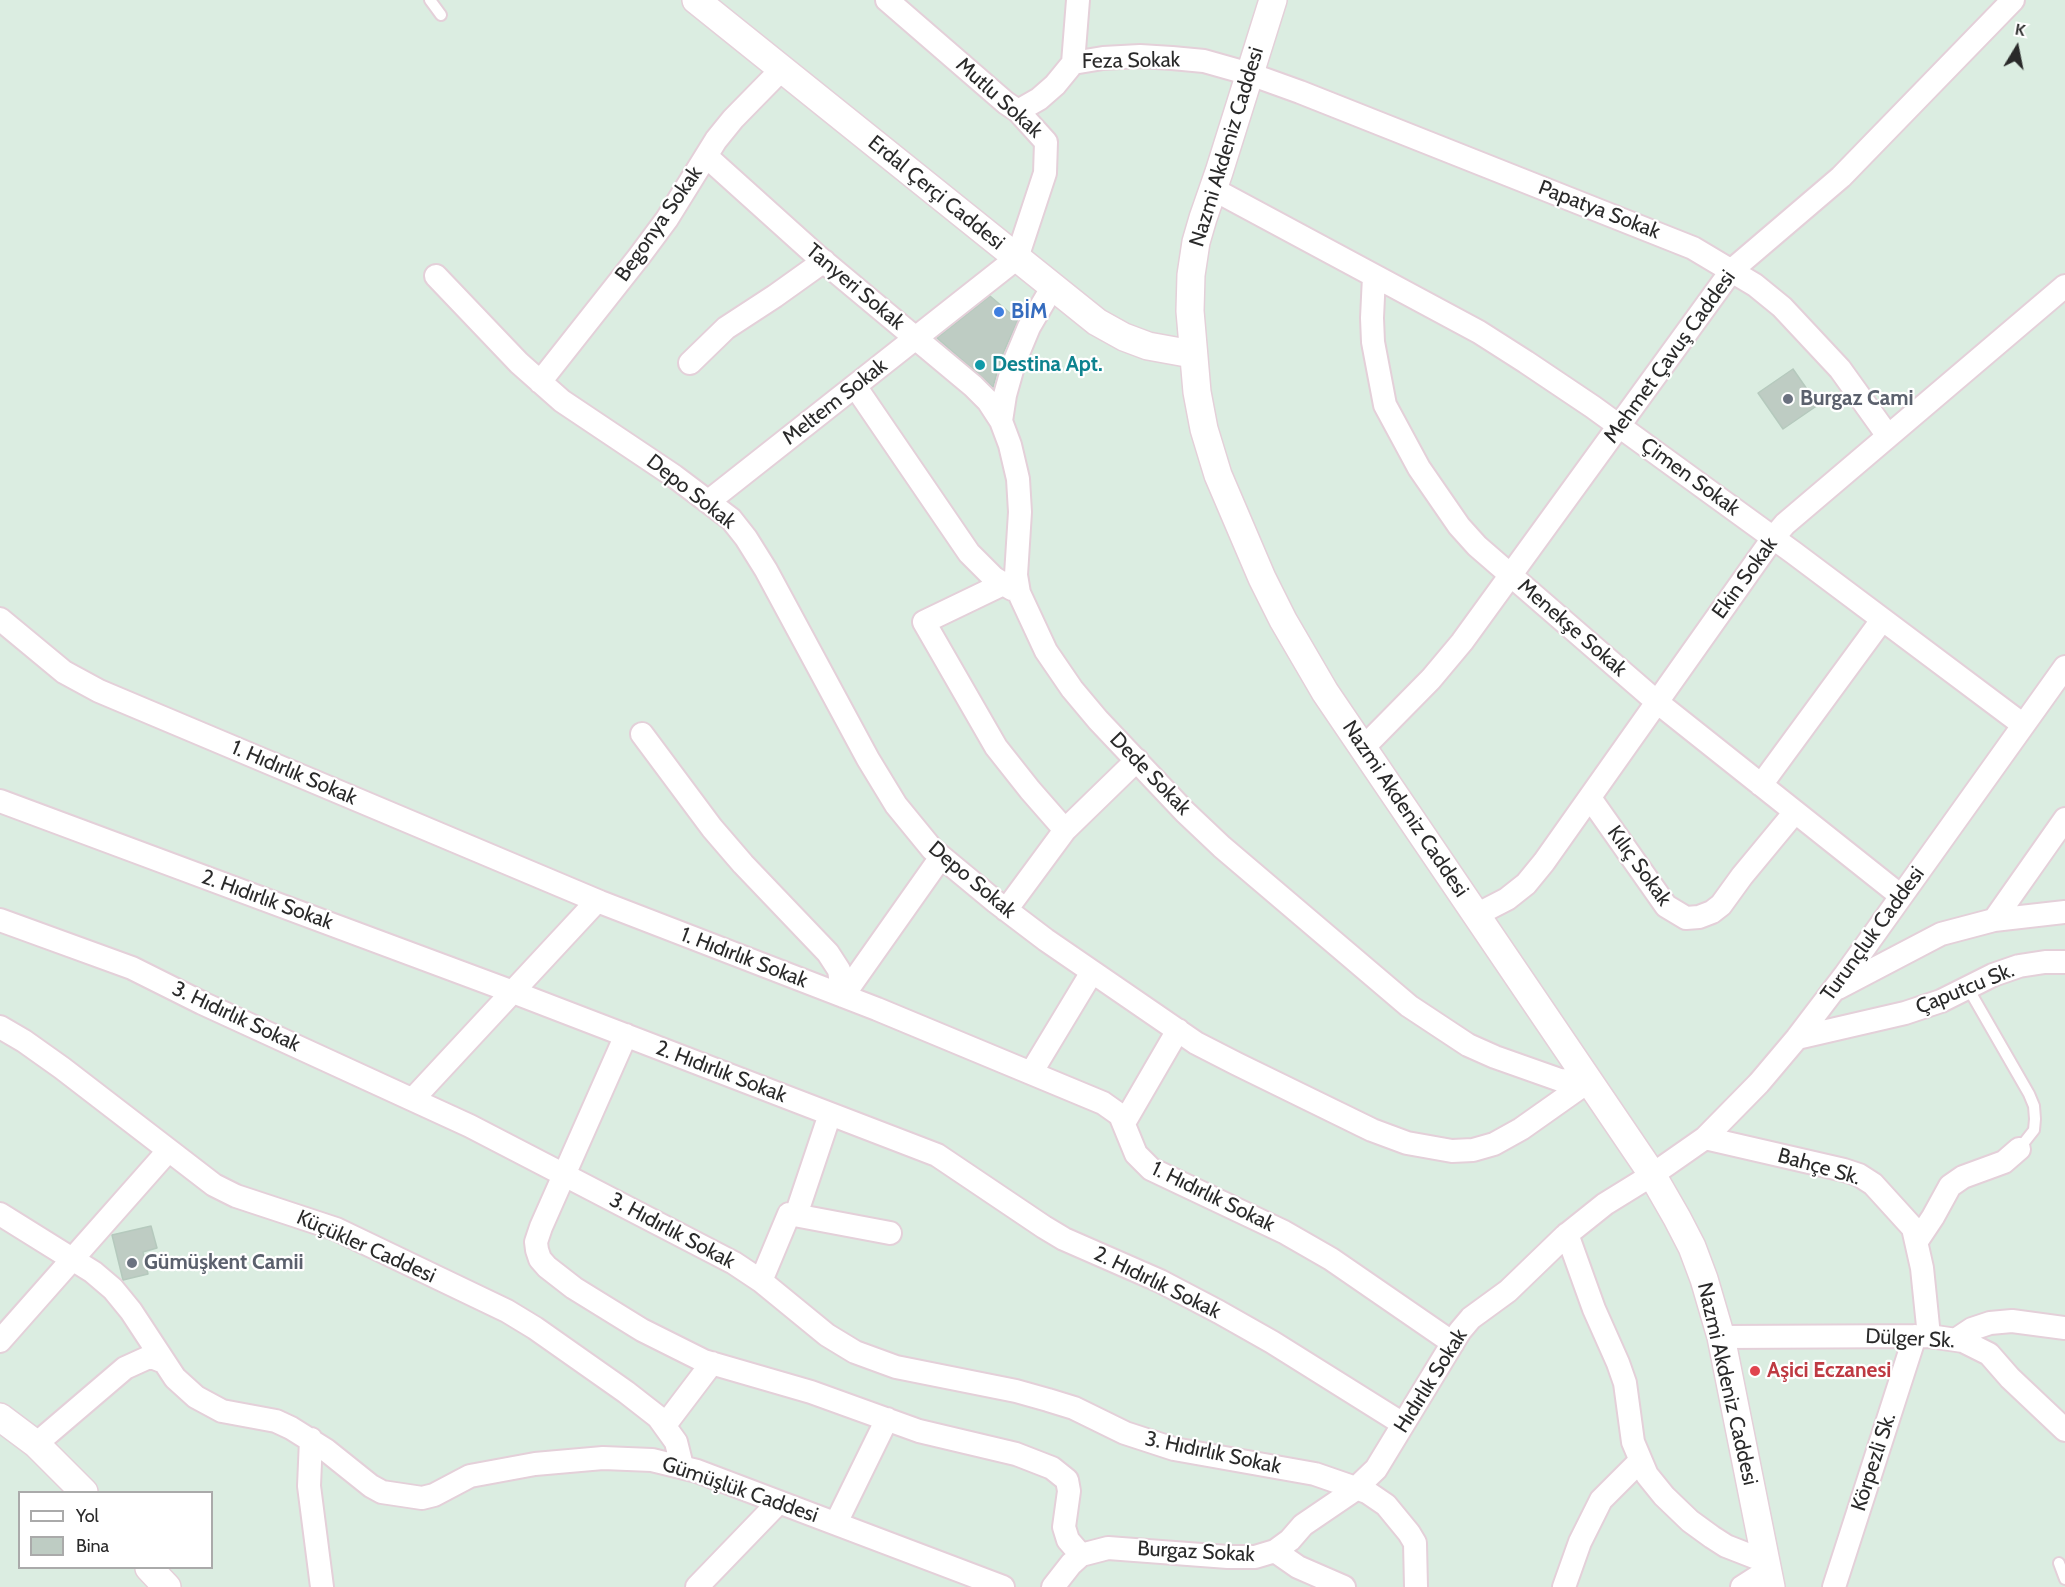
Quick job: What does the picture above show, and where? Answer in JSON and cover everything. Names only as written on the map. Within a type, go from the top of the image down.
[{"type":"street","name":"Erdal Çerçi Caddesi","points":[[696,0],[1097,322],[1124,337],[1148,346],[1192,354]]},
{"type":"street","name":"Mutlu Sokak","points":[[887,0],[1018,111],[1046,142],[1045,173],[1017,258]]},
{"type":"street","name":"Feza Sokak","points":[[1078,0],[1072,63],[1103,58],[1172,58],[1204,61],[1250,74]]},
{"type":"street","name":"Nazmi Akdeniz Caddesi","points":[[1273,0],[1196,242],[1191,275],[1192,354],[1197,392],[1204,429],[1218,475],[1236,520],[1283,620],[1325,692],[1652,1175],[1692,1247],[1721,1336],[1769,1574]]},
{"type":"street","name":"Mehmet Çavuş Caddesi","points":[[1364,748],[1431,679],[1462,642],[1732,270],[1841,177],[2013,0]]},
{"type":"street","points":[[1018,111],[1040,99],[1055,85],[1072,63]]},
{"type":"street","name":"Begonya Sokak","points":[[540,382],[638,258],[673,209],[716,140],[733,119],[782,69]]},
{"type":"street","name":"Papatya Sokak","points":[[1250,74],[1670,237],[1732,270],[1782,307],[1815,340],[1840,369],[1888,436]]},
{"type":"street","name":"Tanyeri Sokak","points":[[706,156],[824,261],[973,386],[988,401],[1000,421]]},
{"type":"street","name":"Çimen Sokak","points":[[1213,189],[1479,332],[1536,368],[1773,538],[2022,724]]},
{"type":"street","name":"Meltem Sokak","points":[[709,501],[1017,258]]},
{"type":"street","points":[[690,363],[726,328],[824,261]]},
{"type":"street","name":"Depo Sokak","points":[[436,276],[540,382],[587,418],[674,476],[731,519],[766,570],[868,759],[896,805],[941,857],[1006,910],[1092,972],[1196,1043],[1389,1138],[1452,1151],[1473,1150],[1494,1144],[1521,1129],[1589,1081]]},
{"type":"street","name":"Menekşe Sokak","points":[[1374,276],[1373,342],[1385,405],[1407,448],[1440,501],[1459,526],[1477,546],[1657,702],[1900,896]]},
{"type":"street","name":"Ekin Sokak","points":[[1476,915],[1507,899],[1526,884],[1544,862],[1785,524],[2065,285]]},
{"type":"street","points":[[1000,421],[1014,363],[1029,327],[1053,286]]},
{"type":"street","points":[[855,386],[969,553],[981,567],[1011,588]]},
{"type":"street","name":"Dede Sokak","points":[[1000,421],[1010,445],[1018,479],[1020,512],[1016,575],[1011,588],[1046,651],[1072,689],[1098,720],[1185,812],[1222,847],[1417,1012],[1468,1045],[1495,1057],[1560,1080],[1589,1081]]},
{"type":"street","points":[[1011,588],[924,622],[996,747],[1065,830]]},
{"type":"street","name":"1. Hıdırlık Sokak","points":[[0,619],[64,672],[99,691],[597,901],[843,996],[1103,1103],[1120,1114],[1136,1154],[1151,1169],[1244,1212],[1312,1248],[1453,1342]]},
{"type":"street","points":[[1761,785],[1882,620]]},
{"type":"street","name":"Turunçluk Caddesi","points":[[1652,1175],[1705,1138],[1759,1083],[1797,1038],[1834,990],[2022,724],[2061,680]]},
{"type":"street","points":[[642,734],[706,822],[828,953],[839,970],[843,982],[843,996]]},
{"type":"street","points":[[1006,910],[1065,830],[1137,760]]},
{"type":"street","name":"Kılıç Sokak","points":[[1590,798],[1666,906],[1686,918],[1699,917],[1712,912],[1721,905],[1795,812]]},
{"type":"street","name":"2. Hıdırlık Sokak","points":[[2,807],[513,992],[937,1155],[1064,1239],[1160,1281],[1219,1312],[1272,1342],[1403,1424]]},
{"type":"street","points":[[1994,920],[2065,819]]},
{"type":"street","points":[[843,996],[941,857]]},
{"type":"street","points":[[413,1099],[597,901]]},
{"type":"street","points":[[1834,990],[1941,934],[1994,920],[2065,912]]},
{"type":"street","name":"3. Hıdırlık Sokak","points":[[0,920],[132,968],[202,1003],[470,1126],[709,1248],[761,1281],[827,1335],[855,1352],[896,1367],[1016,1391],[1048,1400],[1074,1408],[1125,1433],[1174,1449],[1315,1474],[1357,1487]]},
{"type":"street","name":"Çaputcu Sk.","points":[[1797,1038],[1905,1013],[1941,1001],[1993,975],[2019,966],[2065,962]]},
{"type":"street","points":[[1031,1073],[1092,972]]},
{"type":"street","name":"Küçükler Caddesi","points":[[0,1027],[62,1068],[214,1185],[236,1196],[336,1229],[507,1311],[534,1328],[626,1392],[665,1425],[676,1442],[682,1466]]},
{"type":"street","points":[[1124,1123],[1178,1030]]},
{"type":"street","points":[[626,1035],[536,1242],[540,1259],[574,1288],[642,1330],[712,1363],[811,1392],[947,1438],[1016,1454],[1059,1472],[1069,1485],[1064,1519],[1066,1535],[1081,1555],[1053,1587]]},
{"type":"street","points":[[796,1215],[830,1114]]},
{"type":"street","name":"Bahçe Sk.","points":[[1705,1138],[1844,1170],[1859,1175],[1873,1184],[1913,1228],[1922,1268],[1922,1336]]},
{"type":"street","points":[[1917,1241],[1950,1186],[1963,1177],[2004,1162],[2019,1149]]},
{"type":"street","points":[[0,1341],[168,1151]]},
{"type":"street","name":"Hıdırlık Sokak","points":[[1275,1551],[1290,1540],[1303,1525],[1357,1487],[1376,1469],[1453,1342],[1471,1318],[1508,1291],[1566,1234],[1605,1204],[1652,1175]]},
{"type":"street","name":"Gümüşlük Caddesi","points":[[0,1214],[72,1259],[113,1289],[185,1389],[222,1411],[276,1421],[311,1439],[382,1492],[423,1498],[434,1495],[470,1476],[535,1464],[612,1458],[652,1460],[682,1466],[836,1523],[969,1581],[1003,1587]]},
{"type":"street","points":[[761,1281],[789,1214],[890,1233]]},
{"type":"street","points":[[1566,1234],[1594,1309],[1622,1373],[1629,1426],[1647,1475],[1664,1497],[1690,1521],[1769,1574]]},
{"type":"street","points":[[1957,1340],[1972,1329],[1990,1323],[2012,1321],[2065,1328]]},
{"type":"street","name":"Dülger Sk.","points":[[1721,1336],[1922,1336],[1957,1340],[1978,1347],[1989,1354],[2010,1378],[2062,1422]]},
{"type":"street","name":"Körpezli Sk.","points":[[1834,1587],[1922,1336]]},
{"type":"street","points":[[36,1444],[125,1368],[138,1360],[147,1358],[164,1362]]},
{"type":"street","points":[[665,1425],[712,1363]]},
{"type":"street","points":[[0,1417],[36,1444],[83,1491]]},
{"type":"street","points":[[836,1523],[887,1419]]},
{"type":"street","points":[[311,1439],[309,1486],[322,1587]]},
{"type":"street","points":[[1564,1587],[1580,1542],[1601,1500],[1640,1461]]},
{"type":"street","points":[[1357,1487],[1378,1498],[1415,1543],[1416,1587]]},
{"type":"street","points":[[697,1587],[780,1502]]},
{"type":"street","name":"Burgaz Sokak","points":[[1081,1555],[1108,1548],[1228,1557],[1255,1557],[1275,1551],[1298,1567],[1344,1587]]},
{"type":"street","points":[[150,1569],[166,1587]]},
{"type":"street","points":[[1742,1587],[1756,1578],[1769,1574]]},
{"type":"lane","points":[[430,0],[441,15]]},
{"type":"lane","points":[[1968,988],[2034,1106],[2036,1119],[2034,1130],[2019,1149]]},
{"type":"lane","points":[[2060,1563],[2065,1579]]},
{"type":"building","name":"Destina Apt.","points":[[990,296],[1018,320],[1001,358],[993,387],[937,338]]},
{"type":"building","name":"Burgaz Cami","points":[[1793,369],[1818,405],[1783,429],[1758,393]]},
{"type":"building","name":"Gümüşkent Camii","points":[[151,1226],[157,1248],[143,1252],[148,1274],[123,1280],[112,1235]]},
{"type":"place","name":"BİM","points":[[999,312]]},
{"type":"place","name":"Destina Apt.","points":[[980,365]]},
{"type":"place","name":"Burgaz Cami","points":[[1788,399]]},
{"type":"place","name":"Gümüşkent Camii","points":[[132,1263]]},
{"type":"place","name":"Aşici Eczanesi","points":[[1755,1371]]}]
